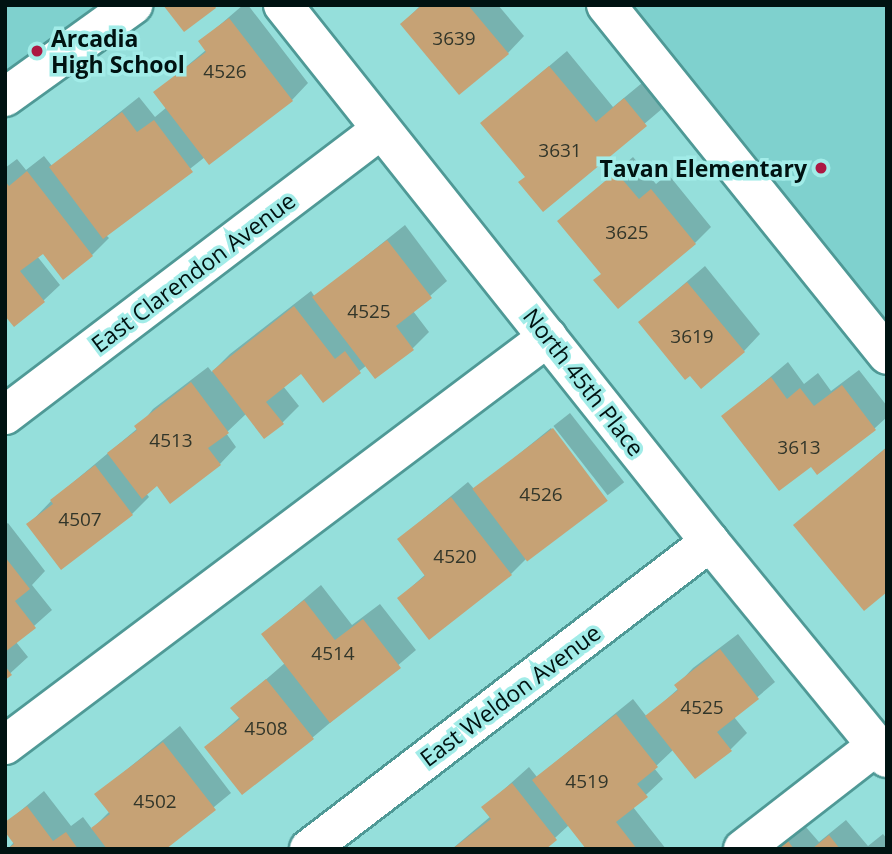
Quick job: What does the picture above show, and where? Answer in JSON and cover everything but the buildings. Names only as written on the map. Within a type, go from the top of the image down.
[{"type":"street","points":[[5,97],[133,5]]},
{"type":"street","name":"North 45th Place","points":[[283,5],[710,542],[882,752]]},
{"type":"street","points":[[606,5],[887,355]]},
{"type":"street","name":"East Clarendon Avenue","points":[[5,415],[381,130]]},
{"type":"street","points":[[5,745],[548,337]]},
{"type":"street","name":"East Weldon Avenue","points":[[309,849],[710,542]]},
{"type":"street","points":[[743,849],[882,752]]},
{"type":"shaded area","name":"Arcadia High School","points":[[5,5],[133,5],[5,97]]},
{"type":"shaded area","name":"Tavan Elementary","points":[[623,5],[887,5],[887,331]]},
{"type":"place","name":"Arcadia High School","points":[[37,51]]},
{"type":"place","name":"Tavan Elementary","points":[[821,168]]}]
